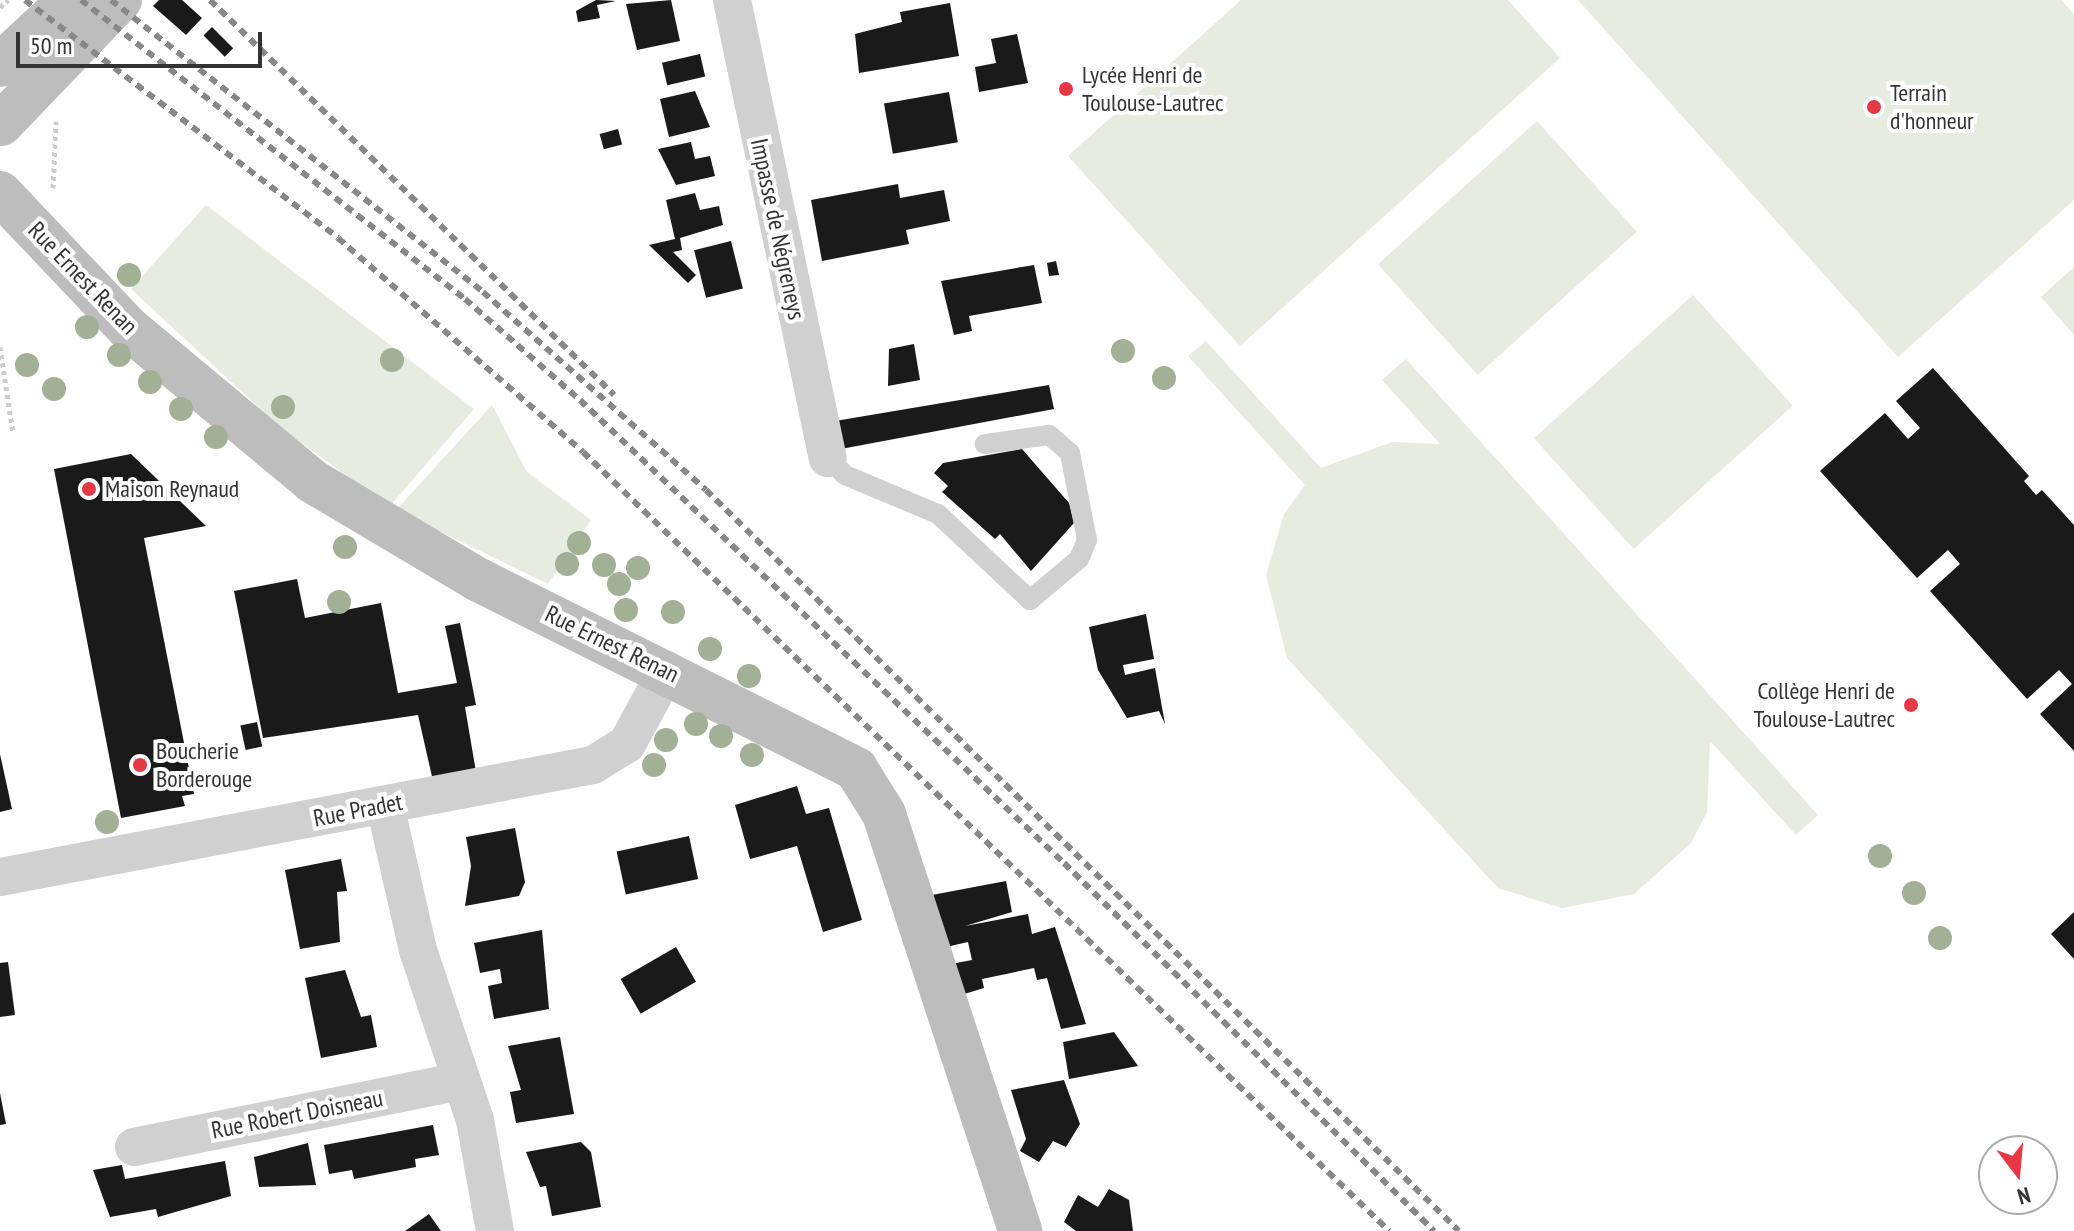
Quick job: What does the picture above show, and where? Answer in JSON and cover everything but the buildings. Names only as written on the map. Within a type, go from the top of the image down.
[{"type":"street","points":[[0,65],[70,0]]},
{"type":"street","points":[[0,170],[0,124],[120,0]]},
{"type":"street","name":"Impasse de Négreneys","points":[[732,0],[828,458]]},
{"type":"street","name":"Rue Ernest Renan","points":[[0,193],[128,328],[312,481],[479,580],[842,758],[869,783],[1020,1231]]},
{"type":"street","name":"Rue Pradet","points":[[0,877],[385,805],[615,755],[667,670]]},
{"type":"street","points":[[385,805],[418,950],[461,1081],[495,1231]]},
{"type":"street","name":"Rue Robert Doisneau","points":[[134,1147],[461,1081]]},
{"type":"lane","points":[[828,458],[845,475],[938,514],[1030,600],[1079,559],[1087,540],[1070,453],[1049,435],[985,444]]},
{"type":"path","points":[[0,7],[8,0]]},
{"type":"path","points":[[53,188],[59,109]]},
{"type":"path","points":[[0,347],[13,433]]},
{"type":"shaded area","points":[[1241,0],[1508,0],[1560,58],[1240,346],[1068,156]]},
{"type":"shaded area","name":"Terrain d'honneur","points":[[1578,0],[2061,0],[2074,14],[2074,200],[1898,357]]},
{"type":"shaded area","points":[[1537,121],[1637,232],[1478,375],[1378,264]]},
{"type":"shaded area","points":[[206,205],[474,409],[389,507],[281,428],[131,289]]},
{"type":"shaded area","points":[[2074,267],[2074,335],[2041,297]]},
{"type":"shaded area","points":[[1693,295],[1793,406],[1634,549],[1534,438]]},
{"type":"shaded area","points":[[1206,341],[1321,468],[1392,442],[1440,444],[1382,380],[1406,359],[1818,815],[1796,835],[1710,741],[1707,812],[1691,843],[1634,894],[1562,908],[1498,888],[1287,658],[1266,575],[1284,514],[1305,485],[1188,356]]},
{"type":"shaded area","points":[[492,405],[527,472],[591,520],[548,584],[396,510]]},
{"type":"railway","points":[[25,0],[338,238],[583,452],[1389,1231]]},
{"type":"railway","points":[[81,0],[465,299],[580,400],[1064,863],[1434,1231]]},
{"type":"railway","points":[[111,0],[483,292],[706,490],[1459,1231]]},
{"type":"railway","points":[[210,0],[614,395]]},
{"type":"place","name":"Lycée Henri de Toulouse-Lautrec","points":[[1066,89]]},
{"type":"place","name":"Terrain d'honneur","points":[[1874,107]]},
{"type":"place","name":"Maison Reynaud","points":[[89,489]]},
{"type":"place","name":"Collège Henri de Toulouse-Lautrec","points":[[1911,705]]},
{"type":"place","name":"Boucherie Borderouge","points":[[140,765]]}]
